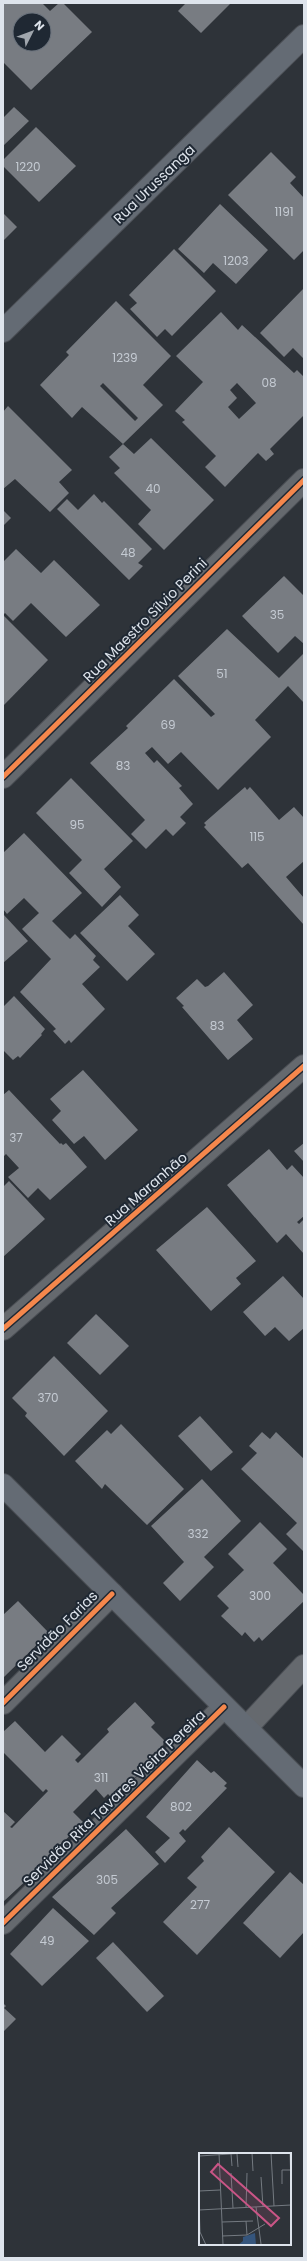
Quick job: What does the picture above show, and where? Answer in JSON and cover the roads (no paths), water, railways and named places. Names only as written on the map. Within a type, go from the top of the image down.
[{"type":"main road","name":"Rua Urussanga","points":[[3,331],[304,36]]},
{"type":"main road","points":[[3,1485],[304,1786]]},
{"type":"street","name":"Rua Maestro Sílvio Perini","points":[[3,777],[304,480]]},
{"type":"street","name":"Rua Maranhão","points":[[3,1329],[304,1066]]},
{"type":"street","name":"Servidão Farias","points":[[3,1702],[112,1594]]},
{"type":"street","points":[[246,1728],[304,1666]]},
{"type":"street","name":"Servidão Rita Tavares Vieira Pereira","points":[[3,1923],[224,1706]]}]
